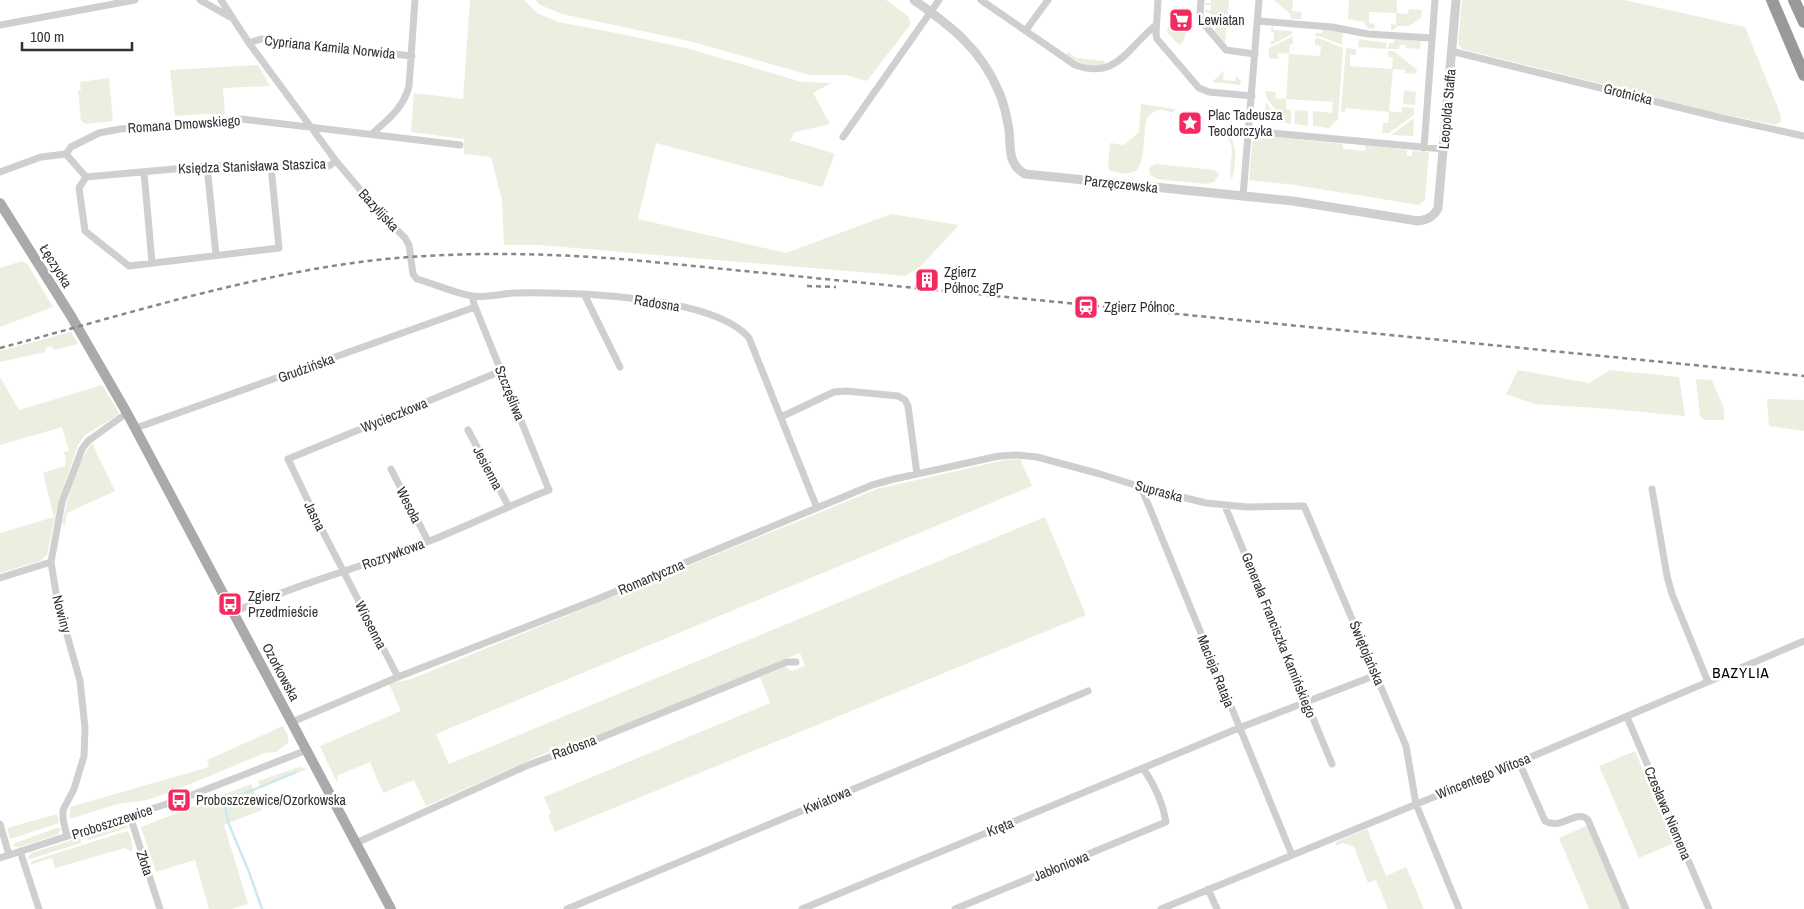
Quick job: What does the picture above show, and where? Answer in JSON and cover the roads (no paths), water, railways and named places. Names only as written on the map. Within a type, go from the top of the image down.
[{"type":"highway","points":[[1772,0],[1804,75]]},
{"type":"highway","points":[[1794,0],[1804,22]]},
{"type":"main road","name":"Łęczycka","points":[[0,203],[88,344]]},
{"type":"main road","name":"Ozorkowska","points":[[88,344],[128,413],[391,909]]},
{"type":"street","points":[[0,25],[134,0]]},
{"type":"street","name":"Bazylijska","points":[[200,0],[232,18],[336,161],[379,212],[405,238],[409,245],[413,274],[417,279],[472,296]]},
{"type":"street","points":[[221,0],[232,18]]},
{"type":"street","points":[[372,134],[405,100],[409,86],[416,0]]},
{"type":"street","name":"Parzęczewska","points":[[914,0],[960,35],[988,70],[999,92],[1006,116],[1012,161],[1020,171],[1034,176],[1314,204],[1415,221],[1423,221],[1432,216]]},
{"type":"street","points":[[843,137],[940,0]]},
{"type":"street","points":[[981,0],[1076,65],[1097,70],[1116,64],[1144,34],[1156,26]]},
{"type":"street","points":[[1026,30],[1048,0]]},
{"type":"street","points":[[1158,0],[1157,39],[1199,88],[1209,92],[1252,96]]},
{"type":"street","points":[[1201,0],[1200,16],[1202,22],[1226,50],[1255,54]]},
{"type":"street","points":[[1244,196],[1259,0]]},
{"type":"street","points":[[1424,148],[1434,0]]},
{"type":"street","name":"Leopolda Staffa","points":[[1432,216],[1438,208],[1456,0]]},
{"type":"street","points":[[1258,21],[1332,27],[1368,34],[1432,38]]},
{"type":"street","name":"Cypriana Kamila Norwida","points":[[249,43],[262,39],[412,56]]},
{"type":"street","name":"Grotnicka","points":[[1451,51],[1722,118],[1804,136]]},
{"type":"street","name":"Romana Dmowskiego","points":[[66,154],[72,147],[99,133],[120,129],[242,119],[310,126]]},
{"type":"street","points":[[310,126],[460,145]]},
{"type":"street","points":[[1250,131],[1443,149]]},
{"type":"street","points":[[0,172],[41,157],[66,154],[86,177],[79,188],[85,231],[129,266],[279,248],[271,166]]},
{"type":"street","name":"Księdza Stanisława Staszica","points":[[86,177],[207,166],[329,166],[336,161]]},
{"type":"street","points":[[207,166],[216,255]]},
{"type":"street","points":[[144,172],[152,263]]},
{"type":"street","name":"Radosna","points":[[472,296],[514,294],[626,298],[697,310],[742,329],[748,338],[781,417],[816,508]]},
{"type":"street","name":"Szczęśliwa","points":[[472,296],[549,490]]},
{"type":"street","points":[[585,296],[620,367]]},
{"type":"street","name":"Grudzińska","points":[[136,428],[476,307]]},
{"type":"street","name":"Wycieczkowa","points":[[288,459],[501,371]]},
{"type":"street","points":[[781,417],[834,392],[846,391],[898,396],[905,400],[908,406],[917,474]]},
{"type":"street","name":"Nowiny","points":[[67,836],[63,819],[64,810],[74,789],[84,756],[85,728],[80,681],[57,599],[51,562],[62,502],[82,449],[88,441],[128,413]]},
{"type":"street","name":"Jesienna","points":[[468,430],[509,507]]},
{"type":"street","name":"Romantyczna","points":[[292,722],[398,677],[595,600],[872,485],[999,456],[1017,455]]},
{"type":"street","name":"Supraska","points":[[1017,455],[1037,458],[1100,474],[1141,487],[1225,506],[1270,508],[1304,506]]},
{"type":"street","name":"Jasna","points":[[288,459],[320,526],[345,572]]},
{"type":"street","name":"Wesoła","points":[[391,469],[428,541]]},
{"type":"street","name":"Macieja Rataja","points":[[1141,487],[1292,855]]},
{"type":"street","points":[[1652,489],[1667,576],[1672,594],[1708,682]]},
{"type":"street","name":"Rozrywkowa","points":[[234,612],[270,596],[345,572],[428,541],[549,490]]},
{"type":"street","name":"Generała Franciszka Kamińskiego","points":[[1225,506],[1332,764]]},
{"type":"street","name":"Świętojańska","points":[[1304,506],[1406,746],[1416,804],[1459,909]]},
{"type":"street","points":[[0,578],[51,562]]},
{"type":"street","name":"Wiosenna","points":[[345,572],[398,677]]},
{"type":"street","name":"Wincentego Witosa","points":[[1161,909],[1208,888],[1627,717],[1804,641]]},
{"type":"street","name":"Radosna","points":[[356,843],[555,754],[600,738],[787,662],[796,662]]},
{"type":"street","name":"Kręta","points":[[802,909],[1239,728],[1376,675]]},
{"type":"street","name":"Kwiatowa","points":[[567,909],[1088,691]]},
{"type":"street","name":"Czesława Niemena","points":[[1627,717],[1709,909]]},
{"type":"street","name":"Proboszczewice","points":[[0,858],[179,800],[307,750]]},
{"type":"street","points":[[1519,762],[1542,817],[1548,823],[1560,824],[1580,816],[1585,816],[1592,827],[1626,909]]},
{"type":"street","name":"Jabłoniowa","points":[[955,909],[1166,822],[1152,783],[1142,768]]},
{"type":"street","name":"Złota","points":[[130,816],[160,909]]},
{"type":"street","points":[[0,824],[9,855]]},
{"type":"street","points":[[20,851],[39,909]]},
{"type":"street","points":[[1208,888],[1217,909]]},
{"type":"waterway","points":[[262,909],[228,822],[224,802],[296,772]]},
{"type":"railway","points":[[0,348],[187,297],[281,275],[376,260],[440,255],[505,254],[633,260],[1804,376]]},
{"type":"railway","points":[[807,286],[836,287]]},
{"type":"place","name":"Lewiatan","points":[[1181,20]]},
{"type":"place","name":"Plac Tadeusza Teodorczyka","points":[[1190,123]]},
{"type":"place","name":"Zgierz Północ ZgP","points":[[927,280]]},
{"type":"place","name":"Zgierz Północ","points":[[1086,307]]},
{"type":"place","name":"Zgierz Przedmieście","points":[[230,604]]},
{"type":"place","name":"Proboszczewice/Ozorkowska","points":[[179,800]]},
{"type":"district","name":"BAZYLIA","points":[[1741,673]]}]
